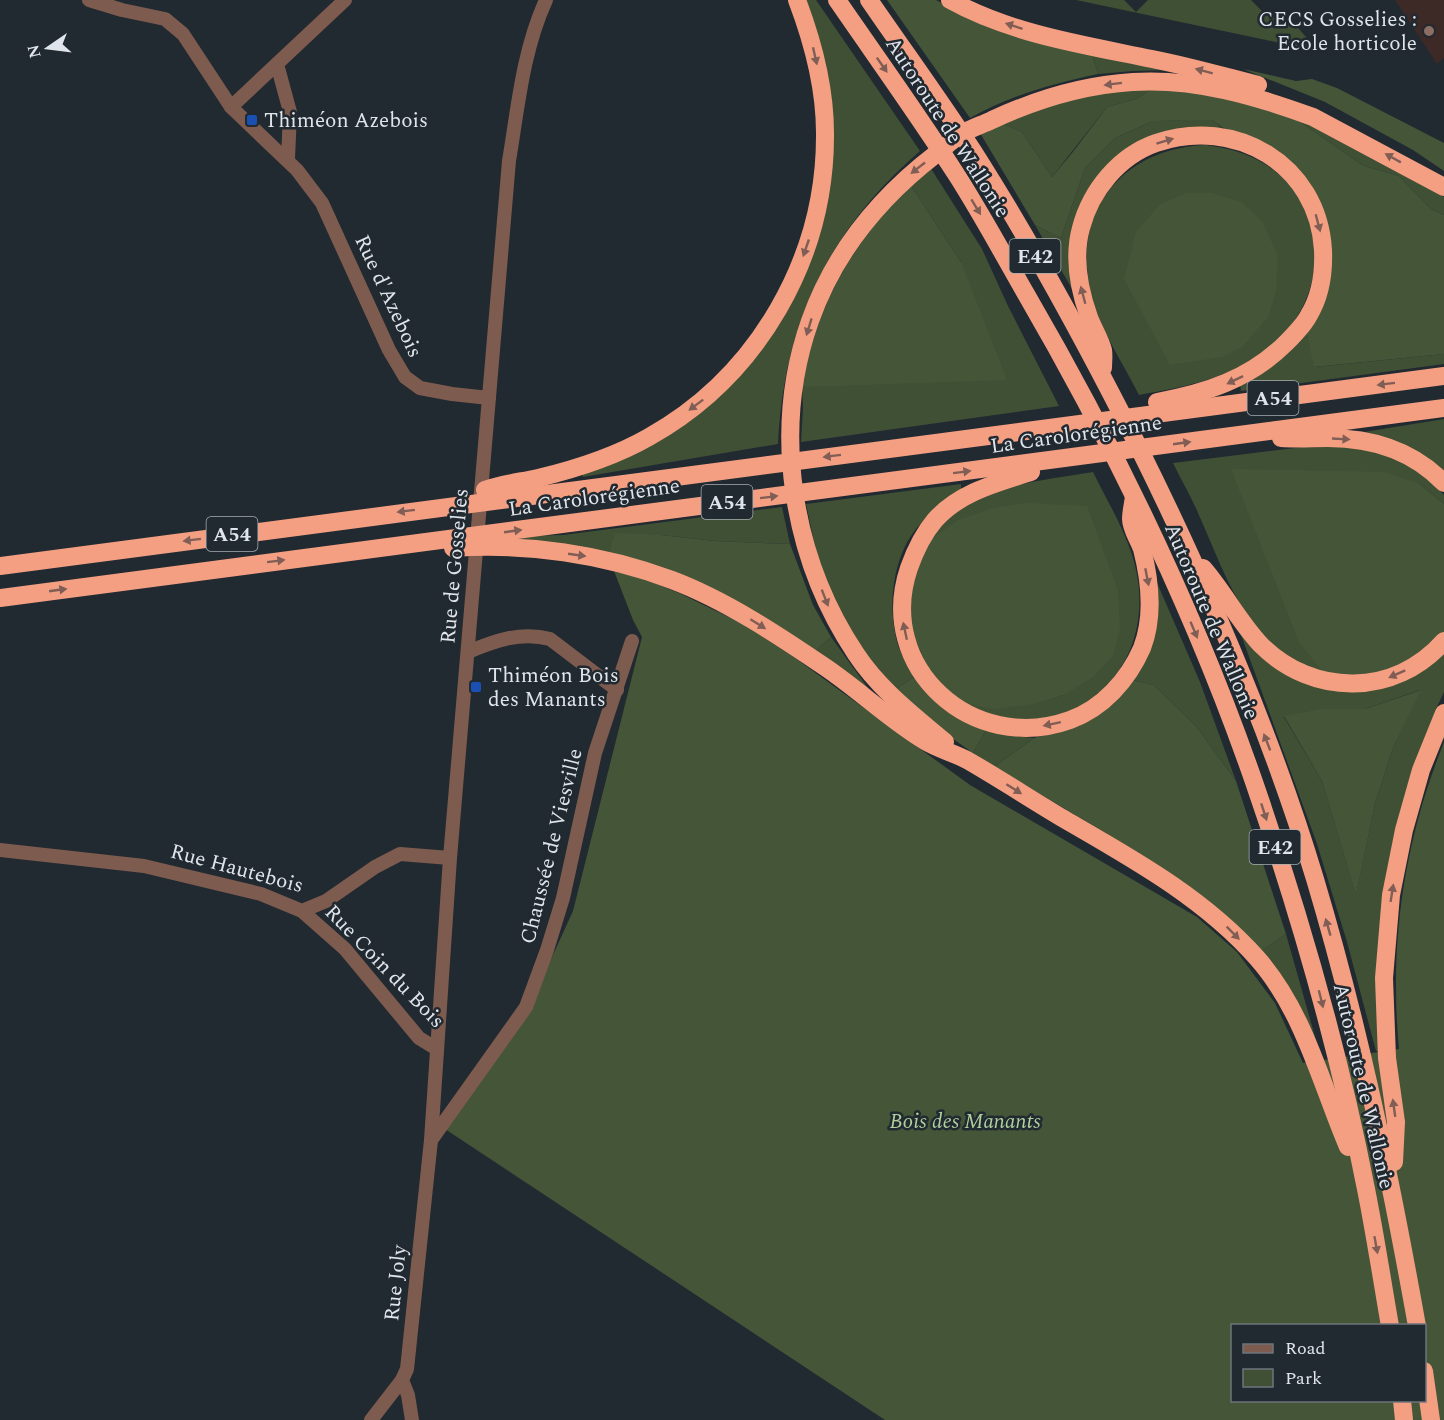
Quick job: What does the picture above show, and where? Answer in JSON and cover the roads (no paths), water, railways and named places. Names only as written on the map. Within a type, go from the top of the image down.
[{"type":"highway","points":[[464,504],[486,489],[587,465],[648,437],[706,398],[733,372],[776,314],[807,247],[818,211],[825,133],[815,54],[796,0]]},
{"type":"highway","name":"Autoroute de Wallonie","points":[[837,0],[957,176],[1062,355],[1134,495],[1138,520],[1209,664],[1253,780],[1319,991],[1365,1187],[1390,1324]]},
{"type":"highway","name":"Autoroute de Wallonie","points":[[869,0],[979,162],[1096,351],[1103,376],[1173,515],[1233,653],[1278,770],[1314,877],[1350,1006],[1392,1188],[1417,1324]]},
{"type":"highway","points":[[950,0],[1016,27],[1091,46],[1187,66],[1260,86],[1297,100],[1313,117]]},
{"type":"highway","points":[[964,759],[891,697],[857,656],[830,610],[803,543],[795,505],[790,443],[792,406],[799,364],[810,321],[854,237],[879,206],[909,175],[962,134],[1038,100],[1092,87],[1133,82],[1175,82],[1256,97],[1313,117],[1444,187]]},
{"type":"highway","points":[[1096,351],[1080,284],[1077,258],[1081,229],[1090,202],[1102,182],[1124,162],[1147,147],[1170,138],[1216,135],[1235,139],[1272,157],[1301,185],[1315,210],[1322,240],[1324,269],[1319,293],[1309,316],[1294,335],[1269,358],[1233,382],[1150,403],[1101,421]]},
{"type":"highway","name":"La Carolorégienne","points":[[0,566],[1444,376]]},
{"type":"highway","name":"La Carolorégienne","points":[[0,598],[1444,408]]},
{"type":"highway","points":[[1240,435],[1299,440],[1329,438],[1361,440],[1384,445],[1408,455],[1430,469],[1444,483]]},
{"type":"highway","points":[[1083,457],[987,485],[959,501],[935,519],[914,554],[903,592],[902,614],[906,634],[911,653],[921,672],[951,704],[970,716],[991,724],[1026,729],[1060,723],[1093,708],[1120,683],[1132,666],[1142,646],[1149,617],[1150,590],[1138,520]]},
{"type":"highway","points":[[372,549],[412,551],[461,548],[527,549],[592,558],[633,567],[674,581],[753,620],[825,667],[926,742],[964,759],[1133,859],[1189,896],[1238,937],[1260,961],[1284,995],[1296,1019],[1365,1187]]},
{"type":"highway","points":[[1190,552],[1261,645],[1301,674],[1346,685],[1378,682],[1400,674],[1434,653],[1444,641]]},
{"type":"highway","points":[[1392,1188],[1396,1122],[1386,1058],[1384,978],[1391,895],[1404,830],[1420,771],[1444,713]]},
{"type":"highway","points":[[1426,1379],[1431,1420]]},
{"type":"highway","points":[[1402,1402],[1404,1420]]},
{"type":"street","name":"Rue d'Azebois","points":[[89,0],[165,20],[183,34],[231,107],[288,159],[322,203],[389,350],[405,377],[420,388],[489,398]]},
{"type":"street","points":[[231,107],[345,0]]},
{"type":"street","name":"Rue de Gosselies","points":[[431,1140],[450,858],[509,161],[525,63],[539,15],[546,0]]},
{"type":"street","points":[[277,64],[290,112],[288,159]]},
{"type":"street","points":[[468,652],[494,641],[538,635],[550,639],[617,690]]},
{"type":"street","name":"Chaussée de Viesville","points":[[431,1140],[526,1007],[563,898],[595,753],[632,641]]},
{"type":"street","name":"Rue Hautebois","points":[[0,850],[144,866],[261,894],[302,911],[326,901],[375,867],[400,854],[450,858]]},
{"type":"street","name":"Rue Coin du Bois","points":[[302,911],[345,949],[419,1038],[437,1049]]},
{"type":"street","name":"Rue Joly","points":[[371,1420],[402,1380],[407,1369],[431,1140]]},
{"type":"street","points":[[402,1380],[408,1395],[412,1420]]},
{"type":"place","name":"CECS Gosselies : Ecole horticole","points":[[1429,31]]},
{"type":"place","name":"Thiméon Azebois","points":[[252,120]]},
{"type":"place","name":"Thiméon Bois des Manants","points":[[476,687]]},
{"type":"park label","name":"Bois des Manants","points":[[965,1121]]}]
